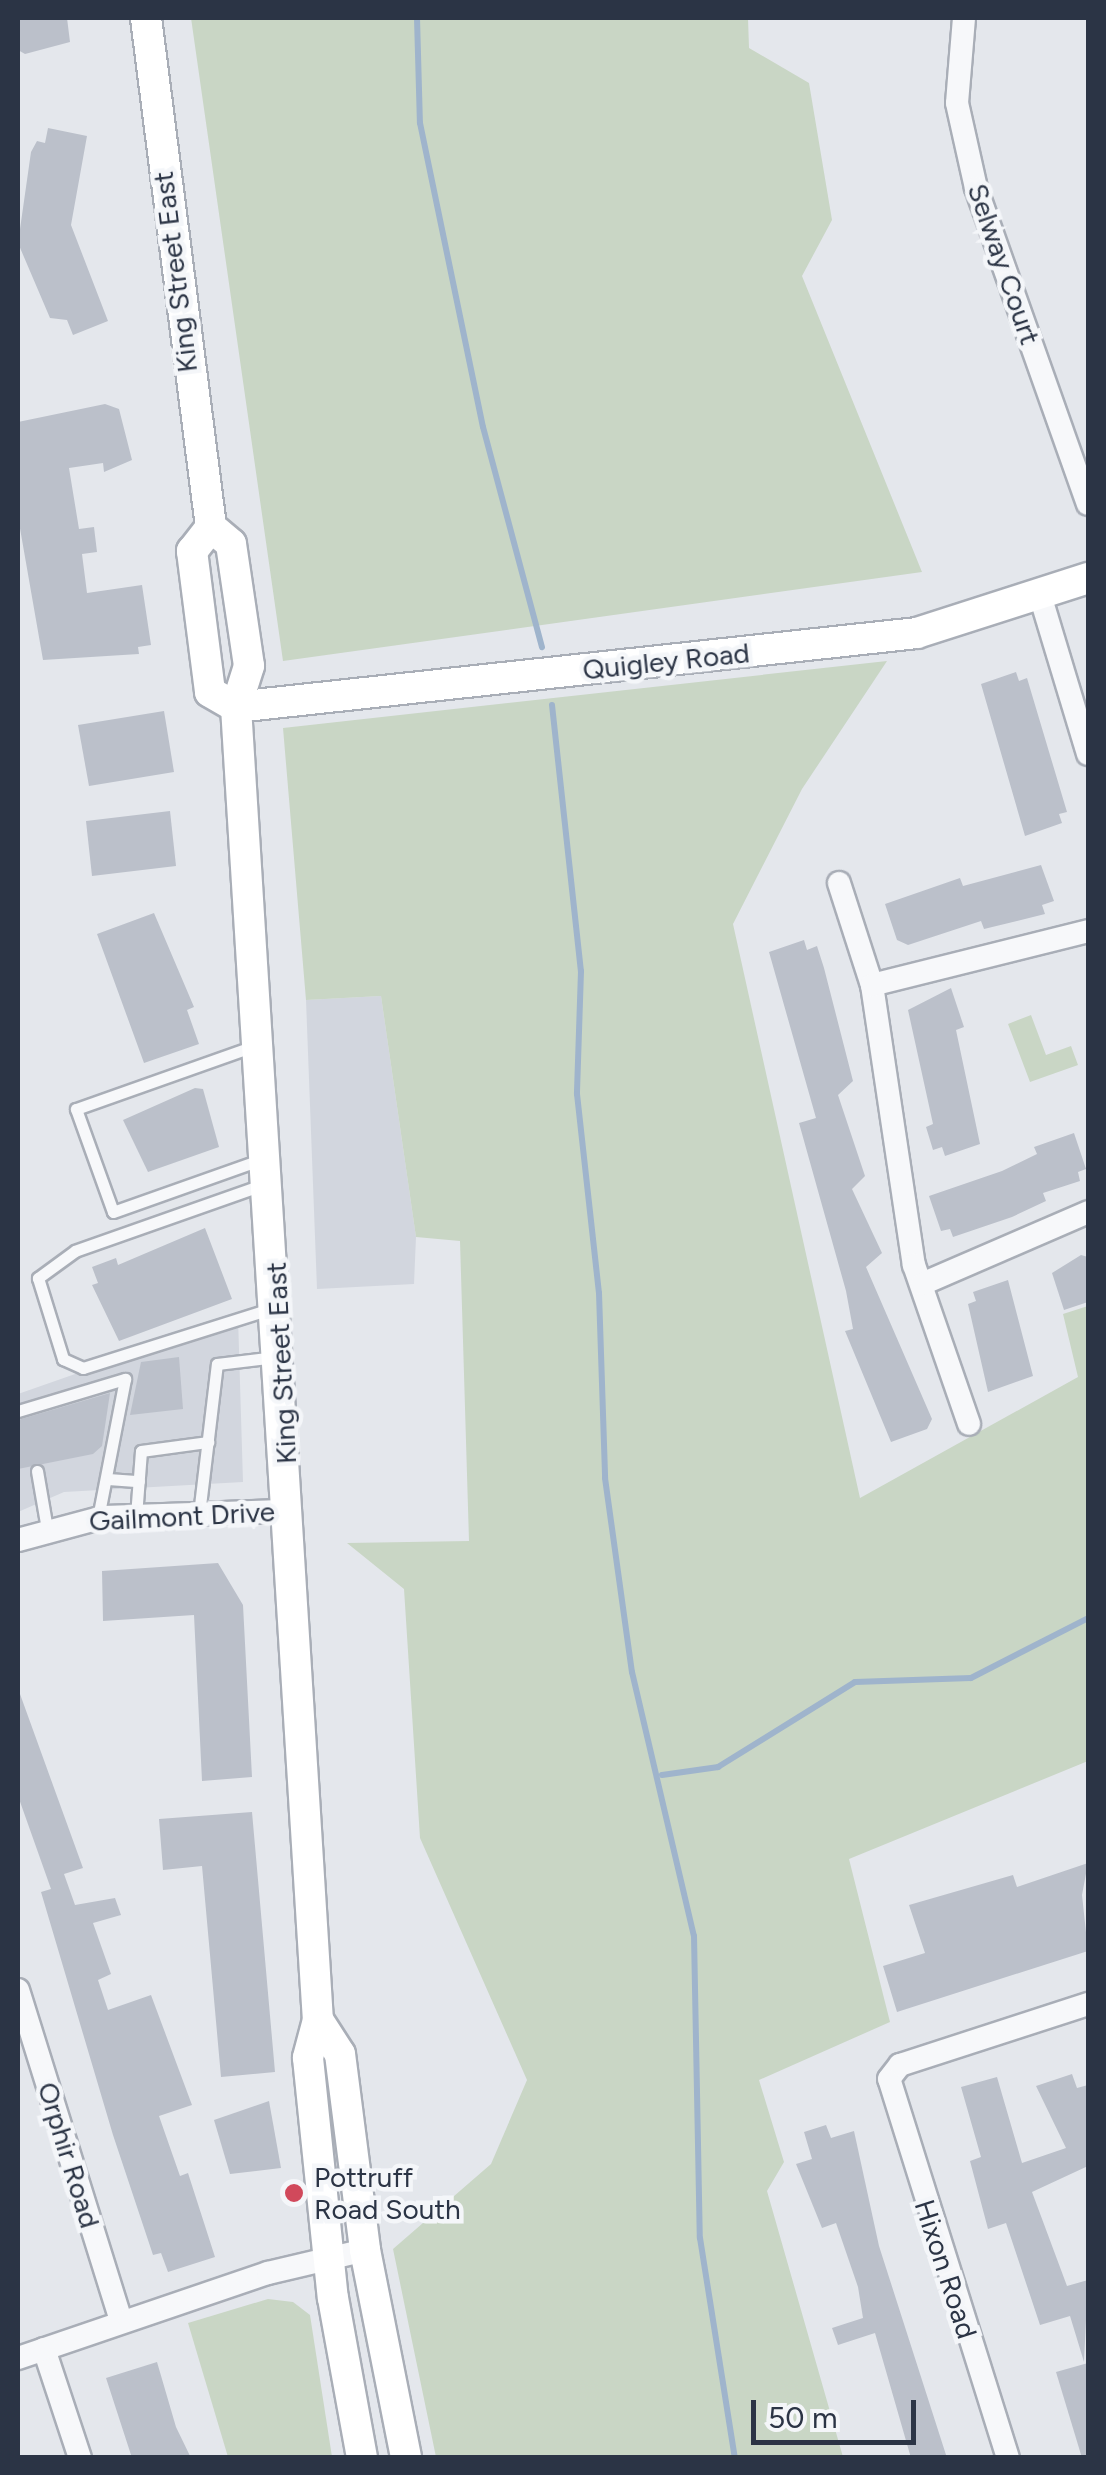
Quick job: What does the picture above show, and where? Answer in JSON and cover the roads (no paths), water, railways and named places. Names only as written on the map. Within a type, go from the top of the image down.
[{"type":"main road","name":"King Street East","points":[[146,18],[211,527],[231,544],[249,666],[236,707],[270,1169],[318,2020],[308,2058],[329,2258],[362,2458]]},
{"type":"main road","name":"King Street East","points":[[211,527],[192,552],[210,692],[236,707]]},
{"type":"main road","name":"Quigley Road","points":[[236,707],[917,633],[1088,578]]},
{"type":"main road","name":"King Street East","points":[[318,2020],[340,2054],[365,2250],[406,2458]]},
{"type":"street","name":"Selway Court","points":[[964,18],[957,103],[976,188],[1088,504]]},
{"type":"street","points":[[1040,596],[1088,754]]},
{"type":"street","points":[[839,884],[872,985],[903,1220],[970,1424]]},
{"type":"street","points":[[872,985],[1088,931]]},
{"type":"street","points":[[922,1284],[1088,1212]]},
{"type":"street","name":"Gailmont Drive","points":[[18,1540],[98,1518],[289,1511]]},
{"type":"street","name":"Orphir Road","points":[[18,1990],[121,2321]]},
{"type":"street","name":"Hixon Road","points":[[1008,2458],[889,2079],[900,2065],[1088,2004]]},
{"type":"street","points":[[18,2358],[121,2321],[365,2250]]},
{"type":"street","points":[[44,2349],[80,2458]]},
{"type":"lane","points":[[260,1044],[76,1109],[113,1212],[270,1169]]},
{"type":"lane","points":[[270,1169],[75,1251],[38,1278],[63,1360],[83,1368],[278,1306]]},
{"type":"lane","points":[[199,1514],[217,1364],[280,1356]]},
{"type":"lane","points":[[18,1411],[125,1379],[98,1518]]},
{"type":"lane","points":[[136,1516],[142,1450],[208,1442]]},
{"type":"lane","points":[[37,1471],[48,1530]]},
{"type":"lane","points":[[108,1479],[139,1481]]},
{"type":"waterway","points":[[417,18],[420,123],[483,427],[542,647]]},
{"type":"waterway","points":[[552,705],[581,971],[577,1094],[599,1293],[605,1478],[632,1672],[694,1936],[700,2238],[735,2458]]},
{"type":"waterway","points":[[662,1775],[718,1767],[855,1682],[971,1678],[1088,1618]]},
{"type":"place","name":"Pottruff Road South","points":[[294,2193]]}]
